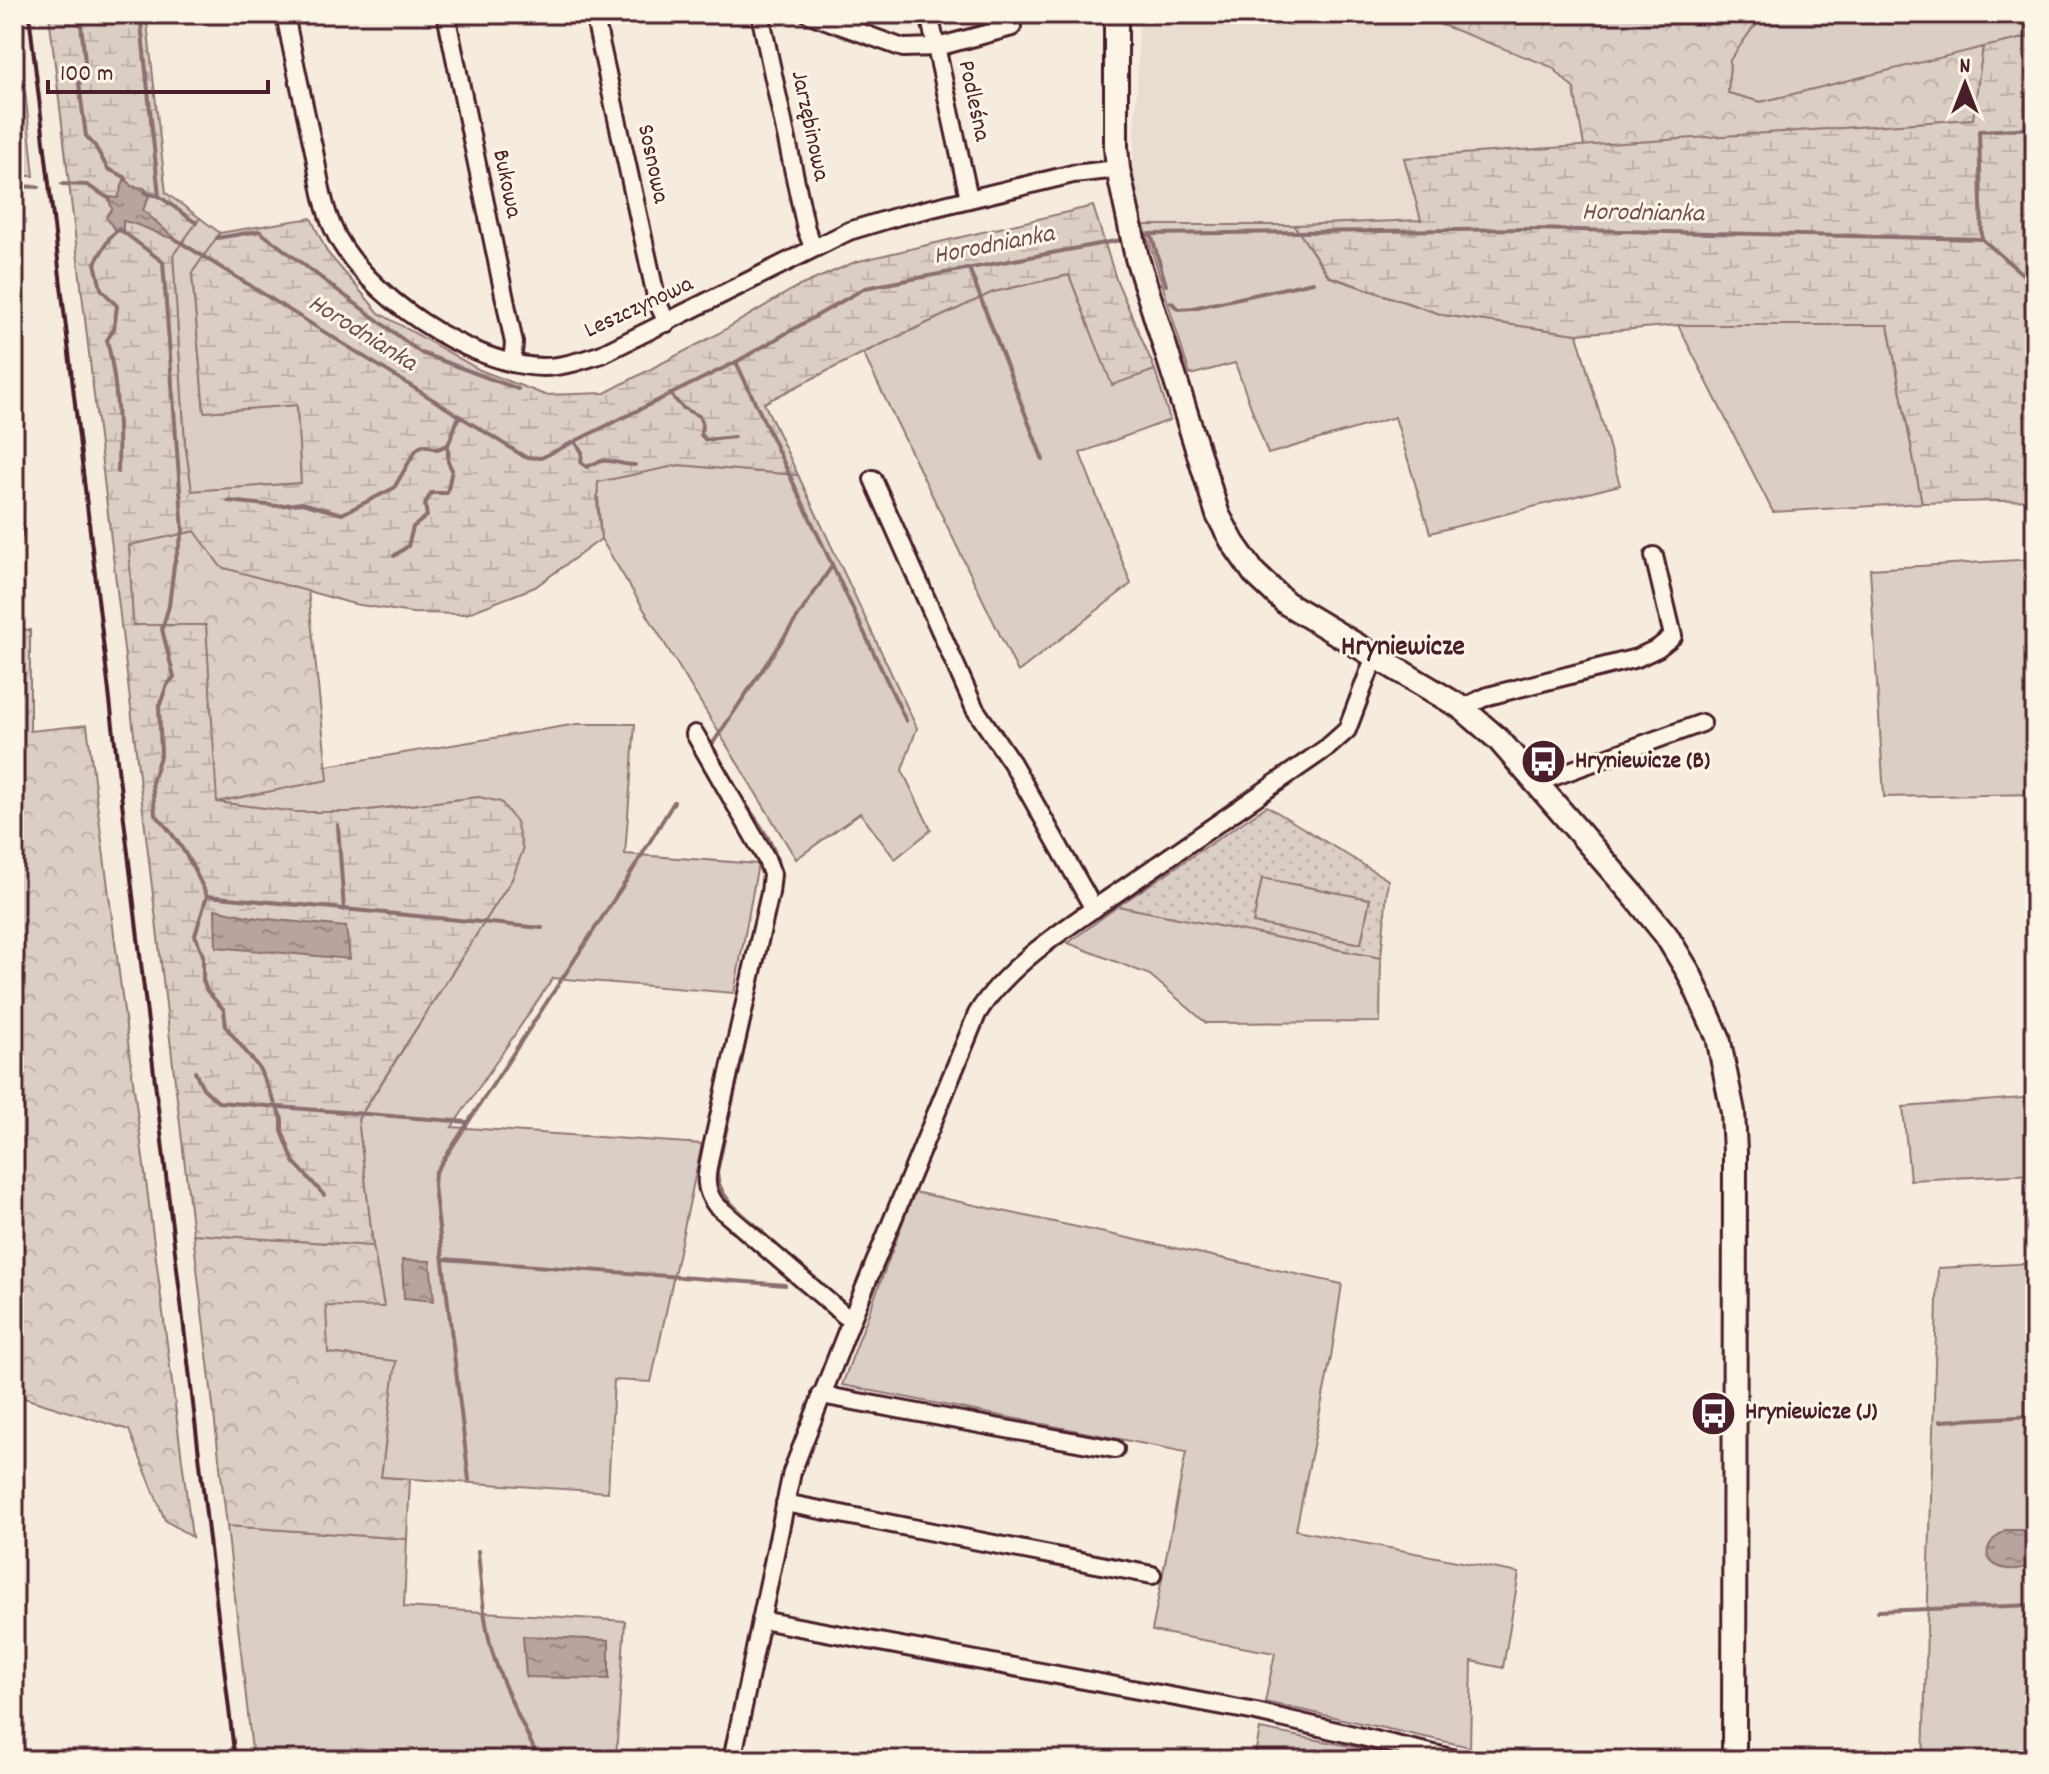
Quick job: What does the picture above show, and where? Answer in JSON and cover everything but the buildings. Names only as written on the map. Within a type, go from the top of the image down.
[{"type":"street","name":"Leszczynowa","points":[[285,14],[328,215],[347,253],[374,286],[410,312],[456,342],[493,359],[512,363],[543,367],[572,364],[602,354],[849,231],[1073,174],[1118,169]]},
{"type":"street","name":"Bukowa","points":[[446,14],[514,343],[512,363]]},
{"type":"street","name":"Sosnowa","points":[[594,14],[657,301],[667,323]]},
{"type":"street","name":"Jarzębinowa","points":[[762,14],[806,229],[813,247]]},
{"type":"street","points":[[809,14],[903,48],[937,47],[1012,27],[1009,14]]},
{"type":"street","name":"Podleśna","points":[[929,14],[969,198]]},
{"type":"street","points":[[1116,14],[1118,169],[1128,222],[1218,515],[1233,543],[1254,573],[1286,603],[1462,708],[1499,740],[1539,782],[1666,935],[1703,1001],[1718,1037],[1733,1112],[1736,1178],[1734,1760]]},
{"type":"street","points":[[873,479],[975,709],[1012,763],[1094,909]]},
{"type":"street","points":[[1462,708],[1488,696],[1637,658],[1658,648],[1673,636],[1654,556]]},
{"type":"street","points":[[732,1760],[792,1472],[977,1014],[988,995],[1005,976],[1094,909],[1328,747],[1347,730],[1375,656]]},
{"type":"street","points":[[1539,782],[1702,723]]},
{"type":"street","points":[[695,734],[766,858],[772,874],[705,1181],[708,1194],[716,1205],[851,1321]]},
{"type":"street","points":[[821,1395],[1115,1449]]},
{"type":"street","points":[[785,1503],[1152,1575]]},
{"type":"street","points":[[761,1620],[1256,1712],[1460,1760]]},
{"type":"shaded area","points":[[1140,14],[1413,14],[1552,67],[1574,89],[1584,146],[1405,158],[1422,221],[1144,225],[1133,175]]},
{"type":"green space","points":[[14,14],[17,14],[34,176],[14,176]]},
{"type":"green space","points":[[49,14],[146,14],[166,193],[200,218],[173,255],[185,444],[192,491],[301,483],[297,405],[204,412],[192,273],[220,233],[311,218],[327,252],[379,313],[480,370],[545,395],[605,393],[714,336],[795,288],[855,262],[1093,206],[1116,279],[1155,370],[1112,385],[1069,275],[993,292],[764,403],[798,475],[679,465],[598,482],[601,539],[535,587],[466,614],[412,613],[354,604],[221,567],[195,531],[129,545],[133,625],[206,625],[217,802],[295,812],[352,812],[479,797],[501,802],[516,822],[523,850],[512,879],[358,1119],[373,1246],[193,1234]]},
{"type":"green space","points":[[1413,14],[1771,14],[1752,29],[1730,60],[1728,93],[1761,102],[1983,47],[1974,119],[1584,146],[1574,89],[1552,67]]},
{"type":"green space","points":[[1771,14],[2026,14],[2027,37],[1761,102],[1728,93],[1730,59],[1752,29]]},
{"type":"green space","points":[[2035,36],[2035,500],[1922,503],[1888,325],[1678,325],[1577,334],[1443,315],[1329,276],[1294,225],[1421,220],[1404,158],[1973,119],[1983,47]]},
{"type":"green space","points":[[200,218],[220,233],[192,273],[204,412],[297,405],[301,483],[192,491],[185,444],[173,255]]},
{"type":"green space","points":[[1144,225],[1294,225],[1329,277],[1443,315],[1577,334],[1620,485],[1430,533],[1395,417],[1268,454],[1235,363],[1190,375]]},
{"type":"green space","points":[[1069,275],[1112,384],[1155,370],[1170,420],[1080,453],[1131,584],[1018,672],[863,353],[993,292]]},
{"type":"green space","points":[[1678,325],[1888,325],[1922,503],[1773,512]]},
{"type":"green space","points":[[679,465],[798,475],[917,728],[902,770],[931,830],[895,859],[860,813],[796,859],[601,539],[597,482]]},
{"type":"green space","points":[[196,531],[221,567],[308,591],[328,780],[216,802],[206,626],[133,625],[129,545]]},
{"type":"green space","points":[[2035,559],[2035,794],[1884,797],[1870,569]]},
{"type":"green space","points":[[14,629],[30,630],[30,731],[87,725],[192,1537],[165,1520],[129,1430],[14,1395]]},
{"type":"green space","points":[[577,724],[635,724],[625,854],[758,864],[734,993],[553,978],[452,1127],[702,1144],[651,1382],[614,1380],[608,1492],[381,1477],[395,1362],[328,1353],[325,1305],[384,1306],[373,1246],[358,1120],[512,879],[479,797],[352,812],[295,812],[216,802],[327,780],[326,766]]},
{"type":"green space","points":[[1267,806],[1388,880],[1381,958],[1118,906]],"holes":[[[1262,878],[1370,899],[1361,944],[1253,923]]]},
{"type":"green space","points":[[1262,878],[1370,899],[1361,944],[1253,923]]},
{"type":"green space","points":[[1118,906],[1381,958],[1380,1022],[1206,1023],[1150,975],[1068,943]]},
{"type":"green space","points":[[2035,1097],[2035,1174],[1910,1180],[1903,1107]]},
{"type":"green space","points":[[914,1192],[1342,1284],[1331,1357],[1296,1530],[1519,1573],[1503,1668],[1472,1661],[1470,1747],[1265,1702],[1275,1653],[1152,1631],[1186,1452],[842,1385]]},
{"type":"green space","points":[[193,1234],[373,1246],[384,1307],[326,1306],[328,1353],[396,1361],[381,1477],[410,1479],[407,1539],[227,1526]]},
{"type":"green space","points":[[2035,1263],[2035,1760],[1923,1760],[1938,1268]]},
{"type":"green space","points":[[227,1526],[407,1539],[404,1607],[625,1621],[616,1757],[544,1754],[546,1760],[423,1760],[358,1752],[357,1760],[253,1760]]},
{"type":"green space","points":[[1260,1729],[1422,1760],[1254,1760]]},
{"type":"water","points":[[125,177],[131,186],[144,188],[150,194],[143,210],[175,239],[123,221],[123,232],[116,231],[106,217],[112,209],[108,197],[118,198]]},
{"type":"water","points":[[215,909],[257,918],[346,927],[350,959],[216,947]]},
{"type":"water","points":[[402,1260],[430,1261],[434,1301],[404,1298]]},
{"type":"water","points":[[2005,1530],[2023,1530],[2035,1536],[2035,1562],[2012,1569],[1993,1564],[1988,1557],[1988,1549]]},
{"type":"water","points":[[523,1636],[609,1640],[609,1679],[526,1677]]},
{"type":"waterway","points":[[80,14],[85,62],[79,84],[86,136],[108,169],[126,180]]},
{"type":"waterway","points":[[140,14],[159,196]]},
{"type":"waterway","points":[[1982,239],[1979,131],[2035,128]]},
{"type":"waterway","name":"Horodnianka","points":[[62,184],[87,185],[110,199]]},
{"type":"waterway","name":"Horodnianka","points":[[14,186],[39,187]]},
{"type":"waterway","points":[[145,193],[159,196],[196,223]]},
{"type":"waterway","points":[[118,472],[117,406],[107,340],[114,329],[117,306],[101,289],[95,263],[110,237],[119,229]]},
{"type":"waterway","name":"Horodnianka","points":[[1139,237],[1151,234],[1530,229],[1982,239],[2035,285]]},
{"type":"waterway","points":[[122,231],[163,262],[183,531],[162,629],[174,677],[167,685],[159,707],[161,753],[152,782],[155,814],[185,853],[207,896],[195,935],[203,955],[203,980],[207,991],[224,1010],[226,1027],[259,1068],[282,1119],[282,1131],[294,1162],[324,1195]]},
{"type":"waterway","points":[[217,238],[259,231],[421,353],[518,389]]},
{"type":"waterway","points":[[1151,234],[1166,285]]},
{"type":"waterway","name":"Horodnianka","points":[[172,237],[525,457],[541,458],[736,362],[865,288],[1126,239]]},
{"type":"waterway","points":[[969,268],[1043,460]]},
{"type":"waterway","points":[[1171,302],[1178,309],[1193,308],[1313,282]]},
{"type":"waterway","points":[[736,362],[906,721]]},
{"type":"waterway","points":[[670,394],[683,408],[699,416],[701,435],[706,440],[734,437]]},
{"type":"waterway","points":[[228,501],[277,506],[302,503],[342,514],[394,488],[416,450],[423,445],[437,449],[448,445],[459,416]]},
{"type":"waterway","points":[[576,443],[582,452],[581,463],[587,467],[606,461],[635,465]]},
{"type":"waterway","points":[[394,556],[408,546],[413,527],[427,516],[425,504],[431,493],[447,493],[452,470],[448,462],[448,445]]},
{"type":"waterway","points":[[14,469],[23,530],[14,558]]},
{"type":"waterway","points":[[712,749],[711,746],[832,566]]},
{"type":"waterway","points":[[737,791],[770,841],[779,874]]},
{"type":"waterway","points":[[469,1480],[434,1186],[435,1173],[626,881],[674,802]]},
{"type":"waterway","points":[[338,825],[344,910]]},
{"type":"waterway","points":[[207,896],[542,928]]},
{"type":"waterway","points":[[762,1231],[726,1198],[717,1172],[773,915]]},
{"type":"waterway","points":[[195,1072],[203,1088],[218,1102],[467,1122]]},
{"type":"waterway","points":[[443,1259],[785,1285]]},
{"type":"waterway","points":[[1940,1421],[2035,1416]]},
{"type":"waterway","points":[[478,1551],[484,1614],[492,1651],[507,1692],[539,1760]]},
{"type":"waterway","points":[[1878,1611],[2035,1605]]},
{"type":"railway","points":[[29,14],[235,1760]]},
{"type":"place","name":"Hryniewicze (B)","points":[[1544,762]]},
{"type":"place","name":"Hryniewicze (J)","points":[[1714,1413]]},
{"type":"district","name":"Hryniewicze","points":[[1403,649]]}]
